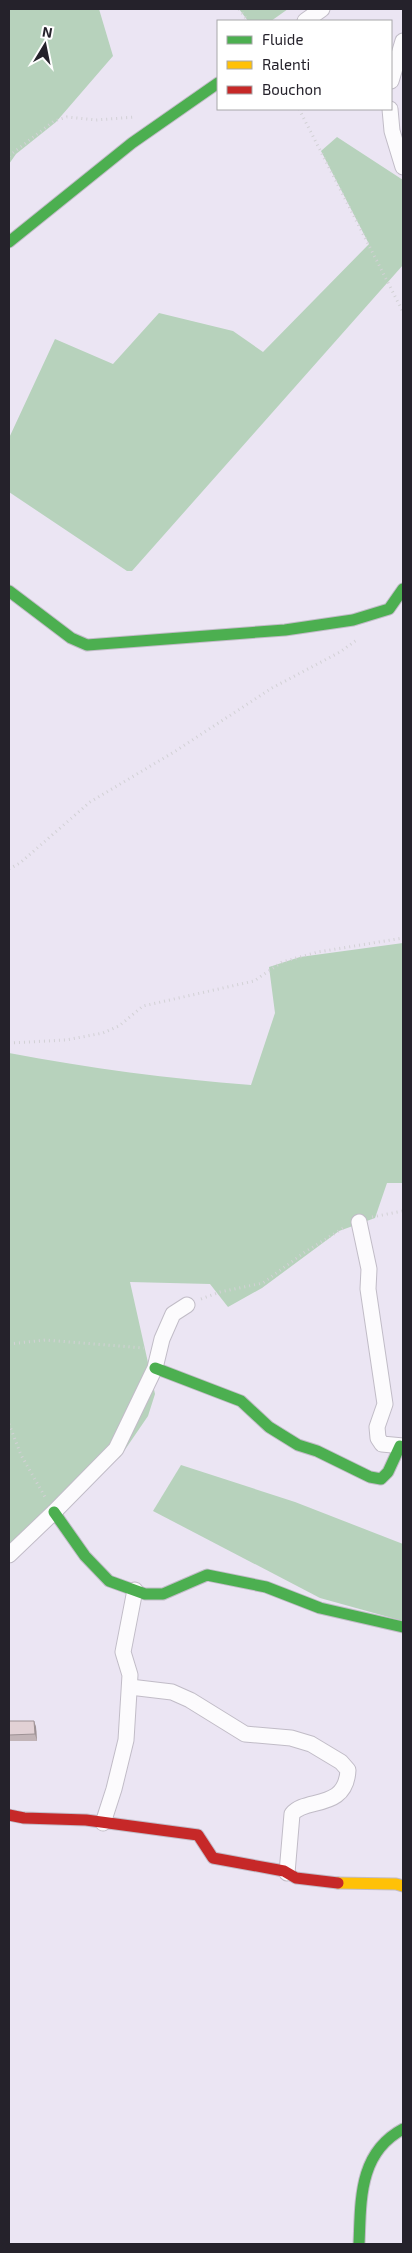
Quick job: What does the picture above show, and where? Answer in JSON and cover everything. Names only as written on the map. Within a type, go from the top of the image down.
[{"type":"street","points":[[306,20],[322,9]]},
{"type":"street","points":[[392,77],[403,41]]},
{"type":"street","points":[[9,242],[132,143],[217,84]]},
{"type":"street","points":[[390,110],[392,130],[403,167]]},
{"type":"street","points":[[9,590],[71,638],[87,645],[285,630],[353,620],[389,609],[403,589]]},
{"type":"street","points":[[155,1368],[241,1401],[269,1427],[291,1440],[370,1477],[381,1479],[388,1472],[402,1446],[382,1444],[378,1438],[377,1427],[385,1404],[368,1289],[369,1269],[359,1222]]},
{"type":"street","points":[[9,1555],[116,1449],[155,1368],[159,1350],[173,1314],[188,1305]]},
{"type":"street","points":[[54,1512],[85,1556],[109,1581],[145,1594],[163,1594],[207,1576],[218,1576],[266,1587],[320,1608],[403,1627]]},
{"type":"street","points":[[103,1823],[114,1789],[126,1740],[130,1675],[123,1652],[135,1590]]},
{"type":"street","points":[[130,1687],[172,1692],[190,1700],[245,1734],[291,1738],[311,1744],[340,1762],[348,1770],[348,1778],[338,1794],[330,1800],[297,1809],[292,1814],[287,1873]]},
{"type":"street","points":[[9,1815],[24,1818],[86,1820],[198,1835],[213,1858],[265,1867],[287,1873],[296,1878],[324,1883],[396,1884],[403,1886]]},
{"type":"street","points":[[359,2244],[363,2181],[383,2147],[397,2132],[403,2129]]},
{"type":"path","points":[[239,9],[247,20]]},
{"type":"path","points":[[300,110],[403,312]]},
{"type":"path","points":[[9,156],[54,122],[68,117],[96,120],[138,117],[163,122]]},
{"type":"path","points":[[9,869],[20,863],[90,802],[174,752],[272,688],[340,652],[362,637]]},
{"type":"path","points":[[9,1043],[66,1040],[103,1033],[119,1026],[143,1006],[254,981],[282,962],[318,952],[403,938]]},
{"type":"path","points":[[188,1305],[220,1292],[263,1283],[338,1229],[376,1216],[403,1211]]},
{"type":"path","points":[[9,1344],[45,1340],[159,1350]]},
{"type":"path","points":[[9,1424],[21,1455],[54,1512]]},
{"type":"green space","points":[[9,9],[99,9],[113,56],[56,122],[16,154],[9,164]]},
{"type":"green space","points":[[239,9],[288,9],[272,20],[247,20]]},
{"type":"green space","points":[[337,137],[403,180],[403,265],[132,571],[127,571],[9,492],[9,438],[55,339],[113,364],[159,313],[233,331],[263,352],[369,244],[321,151]]},
{"type":"green space","points":[[403,943],[403,1183],[387,1183],[375,1218],[339,1231],[262,1288],[228,1307],[210,1284],[130,1282],[155,1394],[148,1416],[120,1457],[9,1547],[9,1053],[190,1080],[251,1085],[275,1013],[269,967],[300,957]]},
{"type":"green space","points":[[181,1465],[295,1502],[403,1544],[403,1621],[320,1598],[153,1511]]},
{"type":"building","points":[[9,1721],[34,1721],[35,1734],[9,1735]]},
{"type":"traffic: fast","points":[[9,242],[132,143],[217,84]]},
{"type":"traffic: fast","points":[[9,591],[71,638],[87,645],[285,630],[353,620],[389,609],[403,589]]},
{"type":"traffic: fast","points":[[155,1368],[241,1401],[269,1427],[298,1445],[317,1451],[370,1477],[381,1479],[388,1472],[400,1446]]},
{"type":"traffic: fast","points":[[54,1512],[85,1556],[109,1581],[145,1594],[163,1594],[207,1575],[266,1587],[320,1608],[403,1627]]},
{"type":"traffic: fast","points":[[359,2244],[362,2195],[370,2165],[377,2151],[388,2139],[403,2129]]},
{"type":"traffic: slow","points":[[338,1883],[396,1884],[403,1886]]},
{"type":"traffic: jam","points":[[9,1815],[24,1818],[86,1820],[198,1835],[213,1858],[284,1871],[296,1878],[338,1883]]}]
